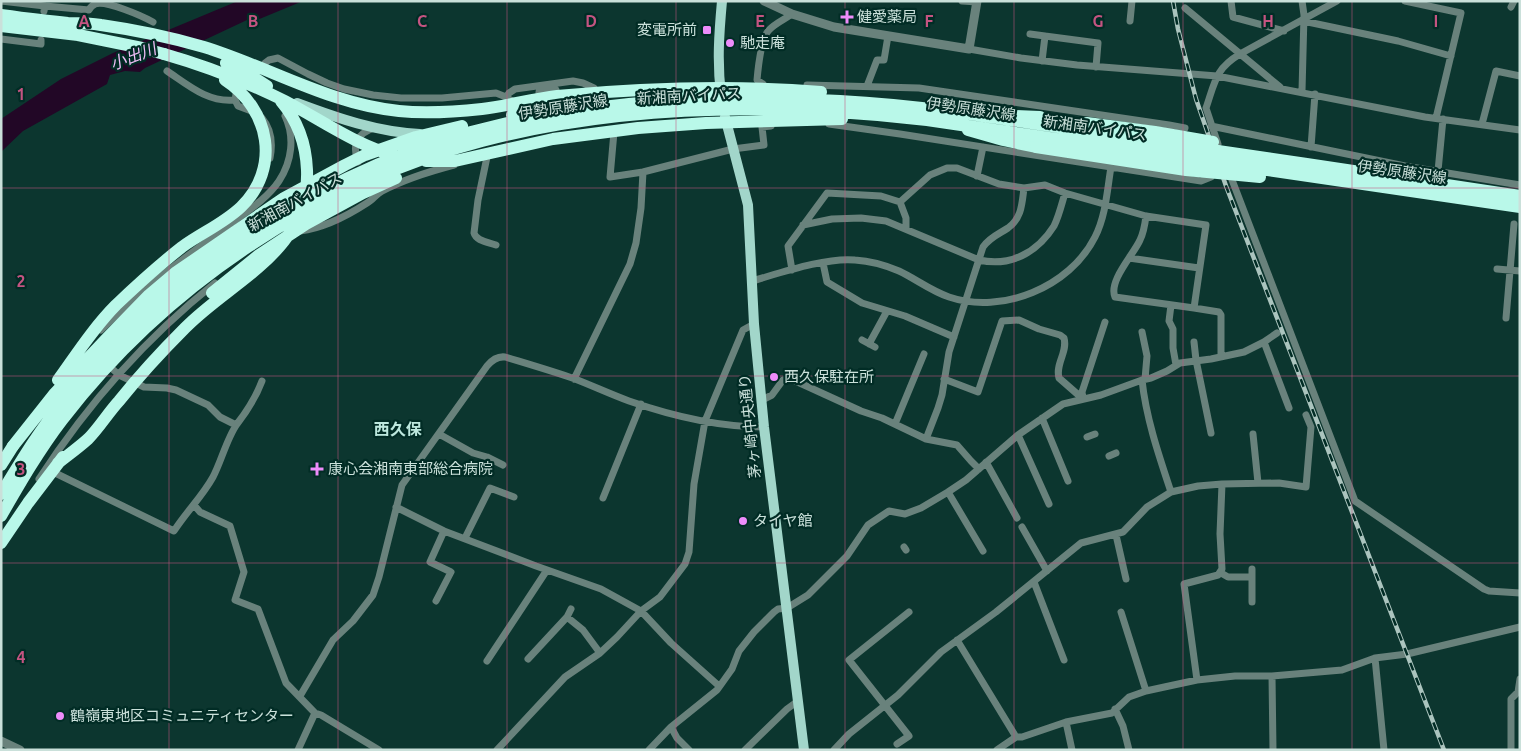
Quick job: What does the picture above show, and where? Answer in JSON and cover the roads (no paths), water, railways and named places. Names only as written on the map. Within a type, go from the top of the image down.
[{"type":"highway","points":[[1,17],[99,24],[169,38],[239,60],[335,98],[399,111],[441,112],[475,110],[598,92],[748,88],[812,91],[876,98],[969,111],[996,118]]},
{"type":"highway","points":[[58,463],[89,438],[134,383],[186,326],[260,267],[282,245],[301,209],[305,198],[308,175],[305,149],[296,123],[278,97],[267,86],[250,75],[230,64],[181,48],[143,38],[67,23]]},
{"type":"highway","points":[[1,26],[98,38],[142,48],[223,79],[234,86],[251,104],[261,122],[265,141],[265,159],[260,181],[251,195],[218,226],[182,247],[115,306],[7,448],[1,465]]},
{"type":"highway","points":[[167,57],[203,66],[263,91],[363,144],[393,155],[425,161],[455,161],[553,139],[638,128],[706,123],[928,117],[1040,117],[1155,132],[1232,145],[1320,161],[1387,176]]},
{"type":"highway","name":"新湘南バイパス","points":[[1,516],[60,423],[97,378],[151,323],[183,295],[259,240],[372,173],[417,149],[452,137],[498,125],[565,112],[636,103],[726,98],[837,100],[928,108],[1520,197]]},
{"type":"highway","points":[[7,448],[55,393],[149,295],[175,273],[266,210],[314,181],[364,155],[416,137],[517,112],[613,101]]},
{"type":"highway","name":"新湘南バイパス","points":[[1,494],[22,459],[60,406],[113,344],[183,280],[258,227],[336,184],[482,141],[527,131],[638,114],[705,110],[772,109],[928,117],[1337,181],[1520,206]]},
{"type":"highway","points":[[928,117],[1003,140],[1036,147],[1186,170],[1337,181]]},
{"type":"highway","points":[[1,543],[28,502],[58,463],[141,362],[184,318],[259,255],[306,224],[416,169],[540,126]]},
{"type":"main road","name":"茅ヶ崎中央通り","points":[[722,1],[718,73],[722,104],[748,205],[754,324],[764,427],[804,750]]},
{"type":"main road","name":"伊勢原藤沢線","points":[[1,17],[133,34],[201,51],[239,63],[317,94],[357,107],[401,115],[443,116],[517,112]]},
{"type":"main road","name":"伊勢原藤沢線","points":[[1,31],[65,38],[167,57],[226,76],[329,115],[403,134],[447,136],[488,134],[594,117],[762,100],[845,104],[1152,147]]},
{"type":"main road","name":"伊勢原藤沢線","points":[[613,101],[670,99],[722,104],[829,108],[928,117]]},
{"type":"main road","name":"伊勢原藤沢線","points":[[1520,197],[1281,166],[1520,206]]},
{"type":"street","points":[[1,1],[45,9],[89,10],[96,3],[114,6],[153,22]]},
{"type":"street","points":[[764,1],[792,14],[834,27],[1042,61],[1217,76],[1440,118],[1520,130]]},
{"type":"street","points":[[962,1],[977,2],[969,49]]},
{"type":"street","points":[[1130,21],[1132,1]]},
{"type":"street","points":[[1232,1],[1233,17],[1284,31]]},
{"type":"street","points":[[1302,1],[1302,91]]},
{"type":"street","points":[[1337,1],[1240,54],[1225,65],[1217,76],[1206,108],[1211,126],[1355,501],[1484,589],[1520,593]]},
{"type":"street","points":[[1405,1],[1461,13],[1440,118],[1438,171]]},
{"type":"street","points":[[1184,8],[1280,88]]},
{"type":"street","points":[[792,14],[769,30],[765,36],[757,80],[762,84],[918,88],[1185,128]]},
{"type":"street","points":[[1303,21],[1398,41],[1451,56]]},
{"type":"street","points":[[1030,34],[1098,43],[1096,67]]},
{"type":"street","points":[[867,86],[877,60],[884,60],[888,36]]},
{"type":"street","points":[[1042,61],[1044,36]]},
{"type":"street","points":[[1,39],[41,44],[41,40]]},
{"type":"street","points":[[265,63],[278,58],[308,74],[344,89],[373,95],[401,98],[442,98],[496,93],[506,97],[517,112]]},
{"type":"street","points":[[167,71],[180,76],[201,93],[225,101],[235,97],[238,106],[254,111],[267,124],[272,140],[270,163],[262,189],[246,212]]},
{"type":"street","points":[[1482,124],[1496,71],[1520,76]]},
{"type":"street","points":[[506,97],[515,89],[574,81],[594,88]]},
{"type":"street","points":[[762,84],[762,100]]},
{"type":"street","points":[[669,85],[670,99]]},
{"type":"street","points":[[539,94],[538,92],[594,88],[681,85]]},
{"type":"street","points":[[1,461],[7,448],[86,345],[141,293],[180,261],[259,202],[278,182],[288,162],[291,150],[289,125],[275,102],[260,89]]},
{"type":"street","points":[[317,94],[344,89]]},
{"type":"street","points":[[1311,147],[1315,94]]},
{"type":"street","points":[[829,108],[829,124]]},
{"type":"street","points":[[288,230],[313,229],[325,225],[368,202],[381,191],[429,172],[547,142],[636,128],[636,112]]},
{"type":"street","points":[[614,132],[610,177],[643,172],[733,150],[764,145],[762,127],[766,126],[829,124],[1162,176],[1201,181],[1211,177]]},
{"type":"street","points":[[1162,176],[1168,125]]},
{"type":"street","points":[[1211,126],[1311,147],[1520,185]]},
{"type":"street","points":[[1,547],[22,506],[46,469],[119,375],[165,325],[195,299],[233,268],[288,230],[292,216],[296,212],[356,179],[360,175],[360,169],[355,147],[364,131],[374,128]]},
{"type":"street","points":[[977,176],[983,147]]},
{"type":"street","points":[[487,157],[478,200],[474,236],[496,245]]},
{"type":"street","points":[[752,280],[823,263],[853,260],[884,265],[951,298],[983,303],[1016,299],[1049,285],[1076,263],[1094,239],[1106,205],[1110,167]]},
{"type":"street","points":[[900,202],[930,176],[947,168],[957,168],[999,184],[1024,188],[1046,185],[1065,193],[1146,216],[1206,224],[1194,308]]},
{"type":"street","points":[[574,379],[630,264],[636,243],[641,208],[643,172]]},
{"type":"street","points":[[926,439],[942,395],[946,364],[983,247],[989,239],[1008,227],[1017,218],[1022,207],[1024,188]]},
{"type":"street","points":[[792,270],[788,246],[827,193],[881,196],[900,202]]},
{"type":"street","points":[[803,225],[832,218],[861,218],[886,221],[979,260],[1002,262],[1014,260],[1027,254],[1041,242],[1054,225],[1065,193]]},
{"type":"street","points":[[900,202],[906,218],[906,230]]},
{"type":"street","points":[[1146,216],[1141,239],[1116,281],[1113,293],[1115,297],[1219,312],[1221,315],[1221,357]]},
{"type":"street","points":[[1506,318],[1510,270],[1516,241],[1514,224]]},
{"type":"street","points":[[212,238],[233,268]]},
{"type":"street","points":[[1129,258],[1200,268]]},
{"type":"street","points":[[823,263],[826,282],[862,303],[905,316],[954,337]]},
{"type":"street","points":[[1497,269],[1520,271]]},
{"type":"street","points":[[1171,305],[1169,321],[1174,329],[1173,348],[1176,365]]},
{"type":"street","points":[[862,340],[872,346],[887,311]]},
{"type":"street","points":[[944,380],[978,392],[1002,321],[1019,320],[1064,338],[1065,348],[1057,373],[1058,378],[1083,399]]},
{"type":"street","points":[[1083,399],[1082,392],[1105,322]]},
{"type":"street","points":[[497,750],[565,677],[600,653],[641,611],[660,597],[685,564],[689,552],[694,484],[705,422],[743,330],[754,324]]},
{"type":"street","points":[[1142,332],[1147,356],[1144,395],[1158,453],[1171,492]]},
{"type":"street","points":[[649,750],[671,727],[717,690],[732,669],[739,651],[754,632],[774,612],[786,608],[808,595],[847,556],[868,525],[889,511],[905,514],[921,508],[948,492],[966,480],[1018,435],[1063,404],[1101,395],[1151,378],[1180,363],[1244,352],[1277,333]]},
{"type":"street","points":[[1194,342],[1211,433]]},
{"type":"street","points":[[1264,342],[1290,408]]},
{"type":"street","points":[[86,345],[119,375],[144,387],[176,390],[208,405],[220,416],[236,425]]},
{"type":"street","points":[[895,424],[924,354]]},
{"type":"street","points":[[300,696],[333,640],[353,621],[373,595],[402,485],[487,366],[500,356],[681,416],[705,422],[764,427]]},
{"type":"street","points":[[762,400],[772,395],[780,382],[787,378],[791,379],[926,439],[957,444],[970,462],[979,469]]},
{"type":"street","points":[[46,469],[174,531],[212,478],[236,425],[243,417],[262,381]]},
{"type":"street","points":[[603,498],[641,404]]},
{"type":"street","points":[[834,750],[849,734],[898,695],[941,652],[1034,582],[1081,543],[1124,532],[1147,507],[1171,492],[1198,486],[1258,482],[1306,487],[1311,427],[1306,415]]},
{"type":"street","points":[[1042,418],[1068,481]]},
{"type":"street","points":[[439,434],[473,453],[503,465]]},
{"type":"street","points":[[1087,437],[1095,434]]},
{"type":"street","points":[[1253,434],[1258,482]]},
{"type":"street","points":[[1018,435],[1049,504]]},
{"type":"street","points":[[986,462],[1017,518]]},
{"type":"street","points":[[1221,573],[1222,484]]},
{"type":"street","points":[[465,538],[490,488],[514,497]]},
{"type":"street","points":[[948,492],[983,551]]},
{"type":"street","points":[[194,505],[200,512],[230,526],[244,572],[235,600],[258,609],[286,683],[315,713],[322,715],[379,750]]},
{"type":"street","points":[[396,507],[444,530],[547,570],[601,588],[641,611],[671,642],[719,686]]},
{"type":"street","points":[[1022,527],[1047,571]]},
{"type":"street","points":[[436,601],[451,572],[430,562],[444,530]]},
{"type":"street","points":[[1116,535],[1126,579]]},
{"type":"street","points":[[487,661],[547,570]]},
{"type":"street","points":[[1221,573],[1228,577],[1252,573],[1252,602]]},
{"type":"street","points":[[1197,680],[1184,584],[1221,573]]},
{"type":"street","points":[[1034,582],[1064,660]]},
{"type":"street","points":[[528,659],[567,617],[571,608]]},
{"type":"street","points":[[897,744],[909,736],[849,660],[909,612]]},
{"type":"street","points":[[1121,612],[1146,691]]},
{"type":"street","points":[[567,617],[583,630],[600,653]]},
{"type":"street","points":[[996,750],[1016,737],[1022,737],[1066,722],[1112,712],[1128,697],[1146,691],[1197,680],[1342,670],[1375,658],[1407,654],[1520,626]]},
{"type":"street","points":[[957,640],[1016,737]]},
{"type":"street","points":[[1375,658],[1384,750]]},
{"type":"street","points":[[1272,676],[1273,750]]},
{"type":"street","points":[[1511,750],[1511,699],[1518,692],[1520,679]]},
{"type":"street","points":[[745,750],[787,709],[798,701]]},
{"type":"street","points":[[1115,709],[1123,726],[1129,750]]},
{"type":"street","points":[[298,750],[315,713]]},
{"type":"street","points":[[1066,722],[1072,750]]},
{"type":"street","points":[[671,727],[677,738],[689,750]]},
{"type":"street","points":[[1,741],[20,750]]},
{"type":"water","name":"小出川","points":[[238,1],[303,1],[257,20],[247,20],[140,72],[125,71],[110,75],[107,84],[23,131],[1,152],[1,119],[61,79],[113,53]]},
{"type":"railway","points":[[1173,1],[1178,29],[1196,99],[1226,186],[1444,750]]},
{"type":"place","name":"健愛薬局","points":[[847,17]]},
{"type":"place","name":"変電所前","points":[[707,30]]},
{"type":"place","name":"馳走庵","points":[[730,43]]},
{"type":"place","name":"西久保駐在所","points":[[774,377]]},
{"type":"place","name":"康心会湘南東部総合病院","points":[[317,469]]},
{"type":"place","name":"タイヤ館","points":[[743,521]]},
{"type":"place","name":"鶴嶺東地区コミュニティセンター","points":[[60,716]]},
{"type":"district","name":"西久保","points":[[398,429]]}]
